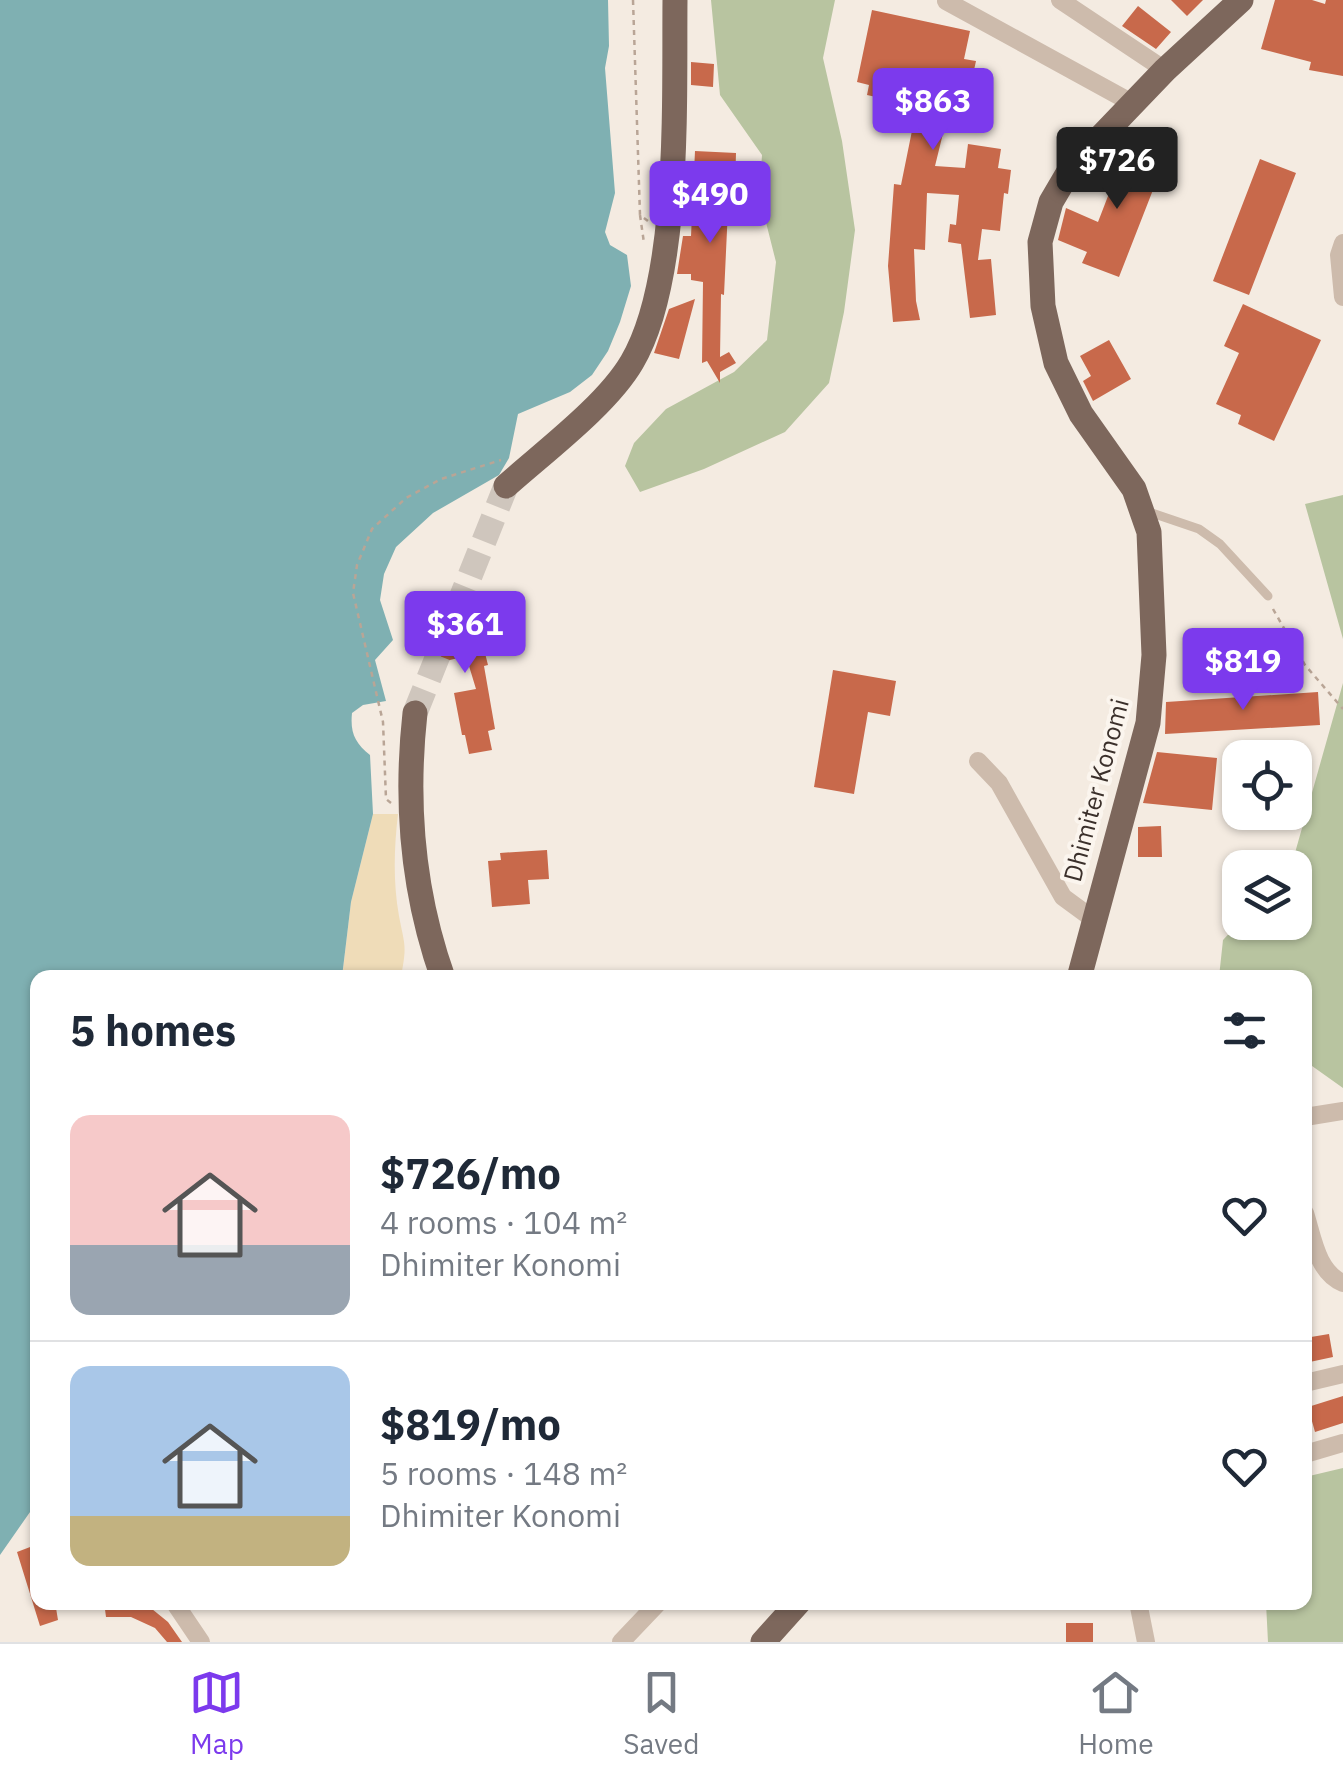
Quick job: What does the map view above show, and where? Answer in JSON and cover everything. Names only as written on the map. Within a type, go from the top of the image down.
[{"type":"main road","points":[[506,486],[591,409],[630,366],[648,332],[655,239],[672,166],[675,0]]},
{"type":"main road","name":"Dhimiter Konomi","points":[[1081,970],[1154,690],[1150,557],[1144,510],[1067,389],[1049,340],[1040,279],[1040,242],[1044,220],[1059,186],[1089,148],[1241,0]]},
{"type":"main road","points":[[415,714],[409,818],[416,882],[440,970]]},
{"type":"main road","points":[[762,1642],[773,1610]]},
{"type":"main road","points":[[762,1642],[792,1610]]},
{"type":"street","points":[[1060,0],[1165,70]]},
{"type":"street","points":[[946,1],[1132,103]]},
{"type":"street","points":[[1343,243],[1339,256],[1343,297]]},
{"type":"street","points":[[978,761],[999,784],[1063,897],[1092,920]]},
{"type":"street","points":[[1312,1116],[1343,1112]]},
{"type":"street","points":[[1312,1234],[1322,1264],[1332,1278],[1343,1283]]},
{"type":"street","points":[[1312,1381],[1343,1374]]},
{"type":"street","points":[[1312,1452],[1343,1443]]},
{"type":"street","points":[[179,1610],[201,1642]]},
{"type":"street","points":[[622,1642],[652,1610]]},
{"type":"street","points":[[1140,1610],[1146,1642]]},
{"type":"lane","points":[[1144,510],[1199,529],[1220,544],[1268,596]]},
{"type":"path","points":[[633,0],[640,214],[655,239]]},
{"type":"path","points":[[640,214],[655,239]]},
{"type":"path","points":[[409,818],[386,799],[383,722],[353,593],[357,566],[372,529],[406,498],[441,478],[509,458]]},
{"type":"path","points":[[1259,586],[1304,664],[1343,710]]},
{"type":"green space","points":[[711,0],[835,0],[823,58],[842,141],[855,230],[844,312],[829,383],[785,432],[704,469],[640,492],[625,466],[634,443],[666,409],[734,372],[767,340],[776,262],[759,195],[762,155],[720,95]]},
{"type":"green space","points":[[1343,495],[1343,639],[1305,504]]},
{"type":"green space","points":[[1343,683],[1343,1088],[1312,1066],[1312,970],[1220,970],[1223,940],[1312,940],[1312,850],[1296,850],[1301,830],[1312,830],[1312,793]]},
{"type":"green space","points":[[1343,1468],[1343,1642],[1268,1642],[1266,1610],[1312,1610],[1312,1475]]},
{"type":"sand","points":[[373,814],[398,814],[395,865],[404,946],[402,970],[343,970],[351,902]]},
{"type":"water","points":[[0,0],[608,0],[609,46],[605,68],[615,193],[605,232],[610,245],[627,255],[631,286],[608,351],[592,375],[570,392],[518,414],[509,458],[499,475],[433,513],[396,547],[384,574],[380,600],[393,640],[375,660],[386,701],[363,705],[352,713],[355,737],[370,755],[373,814],[351,902],[343,970],[30,970],[30,1512],[0,1555]]},
{"type":"building","points":[[1171,0],[1203,0],[1187,16]]},
{"type":"building","points":[[1275,0],[1325,4],[1326,0],[1343,0],[1343,76],[1309,70],[1311,62],[1261,49]]},
{"type":"building","points":[[1138,6],[1171,32],[1156,49],[1122,26]]},
{"type":"building","points":[[872,10],[970,31],[964,59],[976,61],[964,116],[948,113],[935,166],[965,168],[968,144],[1001,149],[998,168],[1011,170],[1000,231],[982,229],[978,260],[991,259],[996,315],[970,318],[961,244],[948,242],[950,224],[956,225],[959,195],[927,193],[925,250],[914,249],[920,320],[893,322],[888,266],[894,184],[901,185],[917,106],[867,95],[869,85],[857,82]]},
{"type":"building","points":[[691,62],[714,64],[713,87],[691,85]]},
{"type":"building","points":[[1130,139],[1167,154],[1119,277],[1082,263],[1087,252],[1058,240],[1066,208],[1098,222]]},
{"type":"building","points":[[695,151],[736,153],[735,187],[729,187],[720,357],[729,352],[736,363],[720,372],[720,383],[707,361],[702,363],[703,282],[691,280],[691,274],[677,274],[683,236],[691,236]]},
{"type":"building","points":[[1260,159],[1296,173],[1249,295],[1213,281]]},
{"type":"building","points":[[695,299],[679,359],[654,353],[669,309]]},
{"type":"building","points":[[1243,304],[1321,340],[1274,441],[1238,424],[1241,415],[1216,404],[1239,353],[1224,346]]},
{"type":"building","points":[[1109,340],[1131,379],[1093,401],[1083,381],[1091,376],[1080,356]]},
{"type":"building","points":[[449,612],[457,639],[488,629],[495,650],[485,653],[488,665],[484,666],[495,729],[488,731],[492,750],[469,754],[462,735],[454,693],[476,689],[466,656],[442,662],[435,635],[418,638],[412,619]]},
{"type":"building","points":[[833,670],[896,681],[890,716],[868,712],[854,794],[814,787]]},
{"type":"building","points":[[1318,692],[1320,725],[1165,734],[1166,702]]},
{"type":"building","points":[[1157,752],[1217,758],[1212,810],[1143,803]]},
{"type":"building","points":[[1161,826],[1162,857],[1138,857],[1138,827]]},
{"type":"building","points":[[547,850],[549,879],[528,880],[530,904],[492,907],[488,861],[501,860],[500,853]]},
{"type":"building","points":[[1329,1334],[1333,1357],[1312,1362],[1312,1337]]},
{"type":"building","points":[[1343,1396],[1343,1423],[1315,1432],[1312,1406]]},
{"type":"building","points":[[30,1547],[30,1594],[17,1552]]},
{"type":"building","points":[[35,1610],[56,1610],[58,1620],[40,1626]]},
{"type":"building","points":[[105,1610],[153,1610],[182,1642],[167,1642],[155,1628],[131,1617],[106,1617]]},
{"type":"building","points":[[1066,1623],[1093,1623],[1093,1642],[1066,1642]]},
{"type":"tunnel","points":[[415,713],[506,486]]}]
